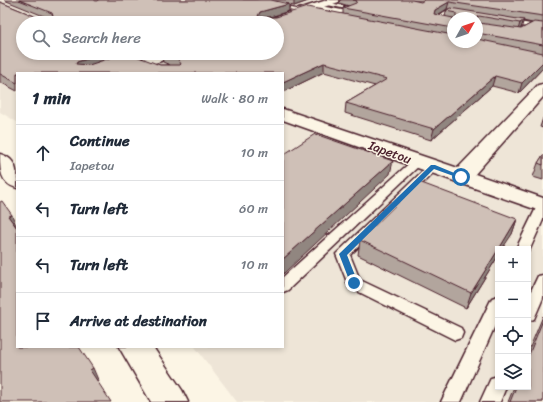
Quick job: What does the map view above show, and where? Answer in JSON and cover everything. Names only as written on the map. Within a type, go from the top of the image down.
[{"type":"street","points":[[282,16],[320,3],[336,0]]},
{"type":"street","points":[[139,60],[167,70]]},
{"type":"street","points":[[461,177],[543,88]]},
{"type":"street","name":"Iapetou","points":[[284,114],[543,206]]},
{"type":"street","points":[[0,160],[16,181]]},
{"type":"street","points":[[136,348],[170,402]]},
{"type":"lane","points":[[246,0],[300,9],[340,18]]},
{"type":"lane","points":[[320,3],[352,9],[342,12],[320,3]]},
{"type":"lane","points":[[447,12],[436,20],[447,22]]},
{"type":"lane","points":[[500,21],[527,28],[543,28]]},
{"type":"lane","points":[[284,285],[426,164]]},
{"type":"lane","points":[[426,164],[343,254],[354,283],[455,333]]},
{"type":"lane","points":[[524,246],[543,206]]},
{"type":"lane","points":[[531,308],[543,280]]},
{"type":"lane","points":[[451,402],[495,308]]},
{"type":"lane","points":[[490,402],[495,390]]},
{"type":"shaded area","points":[[0,0],[543,0],[543,402],[237,402],[196,348],[284,348],[284,72],[16,72],[16,121],[0,112]]},
{"type":"building","points":[[19,0],[271,0],[289,4],[260,12],[258,16],[53,16],[52,13]]},
{"type":"building","points":[[353,0],[412,0],[421,2],[424,0],[543,0],[543,16],[449,2],[435,10],[434,14],[447,17],[447,27],[343,8],[356,3],[357,1]]},
{"type":"building","points":[[0,2],[35,16],[16,16],[16,60],[83,60],[77,62],[76,64],[89,65],[104,60],[147,60],[160,65],[180,65],[181,64],[179,60],[284,60],[284,16],[279,16],[307,7],[447,34],[447,48],[483,48],[483,40],[543,53],[543,62],[522,83],[495,76],[434,129],[346,103],[387,79],[324,63],[284,82],[284,72],[16,72],[16,82],[0,74]]},
{"type":"building","points":[[450,8],[475,12],[451,12],[446,11]]},
{"type":"building","points":[[483,13],[524,20],[520,23],[483,17]]},
{"type":"building","points":[[534,22],[543,23],[543,45],[483,34],[483,24],[521,29]]},
{"type":"building","points":[[315,134],[393,161],[284,258],[284,154]]},
{"type":"building","points":[[543,155],[543,165],[538,163]]},
{"type":"building","points":[[419,182],[517,219],[501,246],[495,246],[495,255],[471,293],[360,240]]},
{"type":"building","points":[[2,201],[12,215],[8,216],[16,227],[16,348],[80,348],[93,368],[90,370],[111,402],[0,402],[0,202]]},
{"type":"building","points":[[543,320],[543,402],[510,402],[515,390],[531,390],[531,350]]},
{"type":"route","points":[[354,283],[343,254],[433,167],[461,177]]}]
